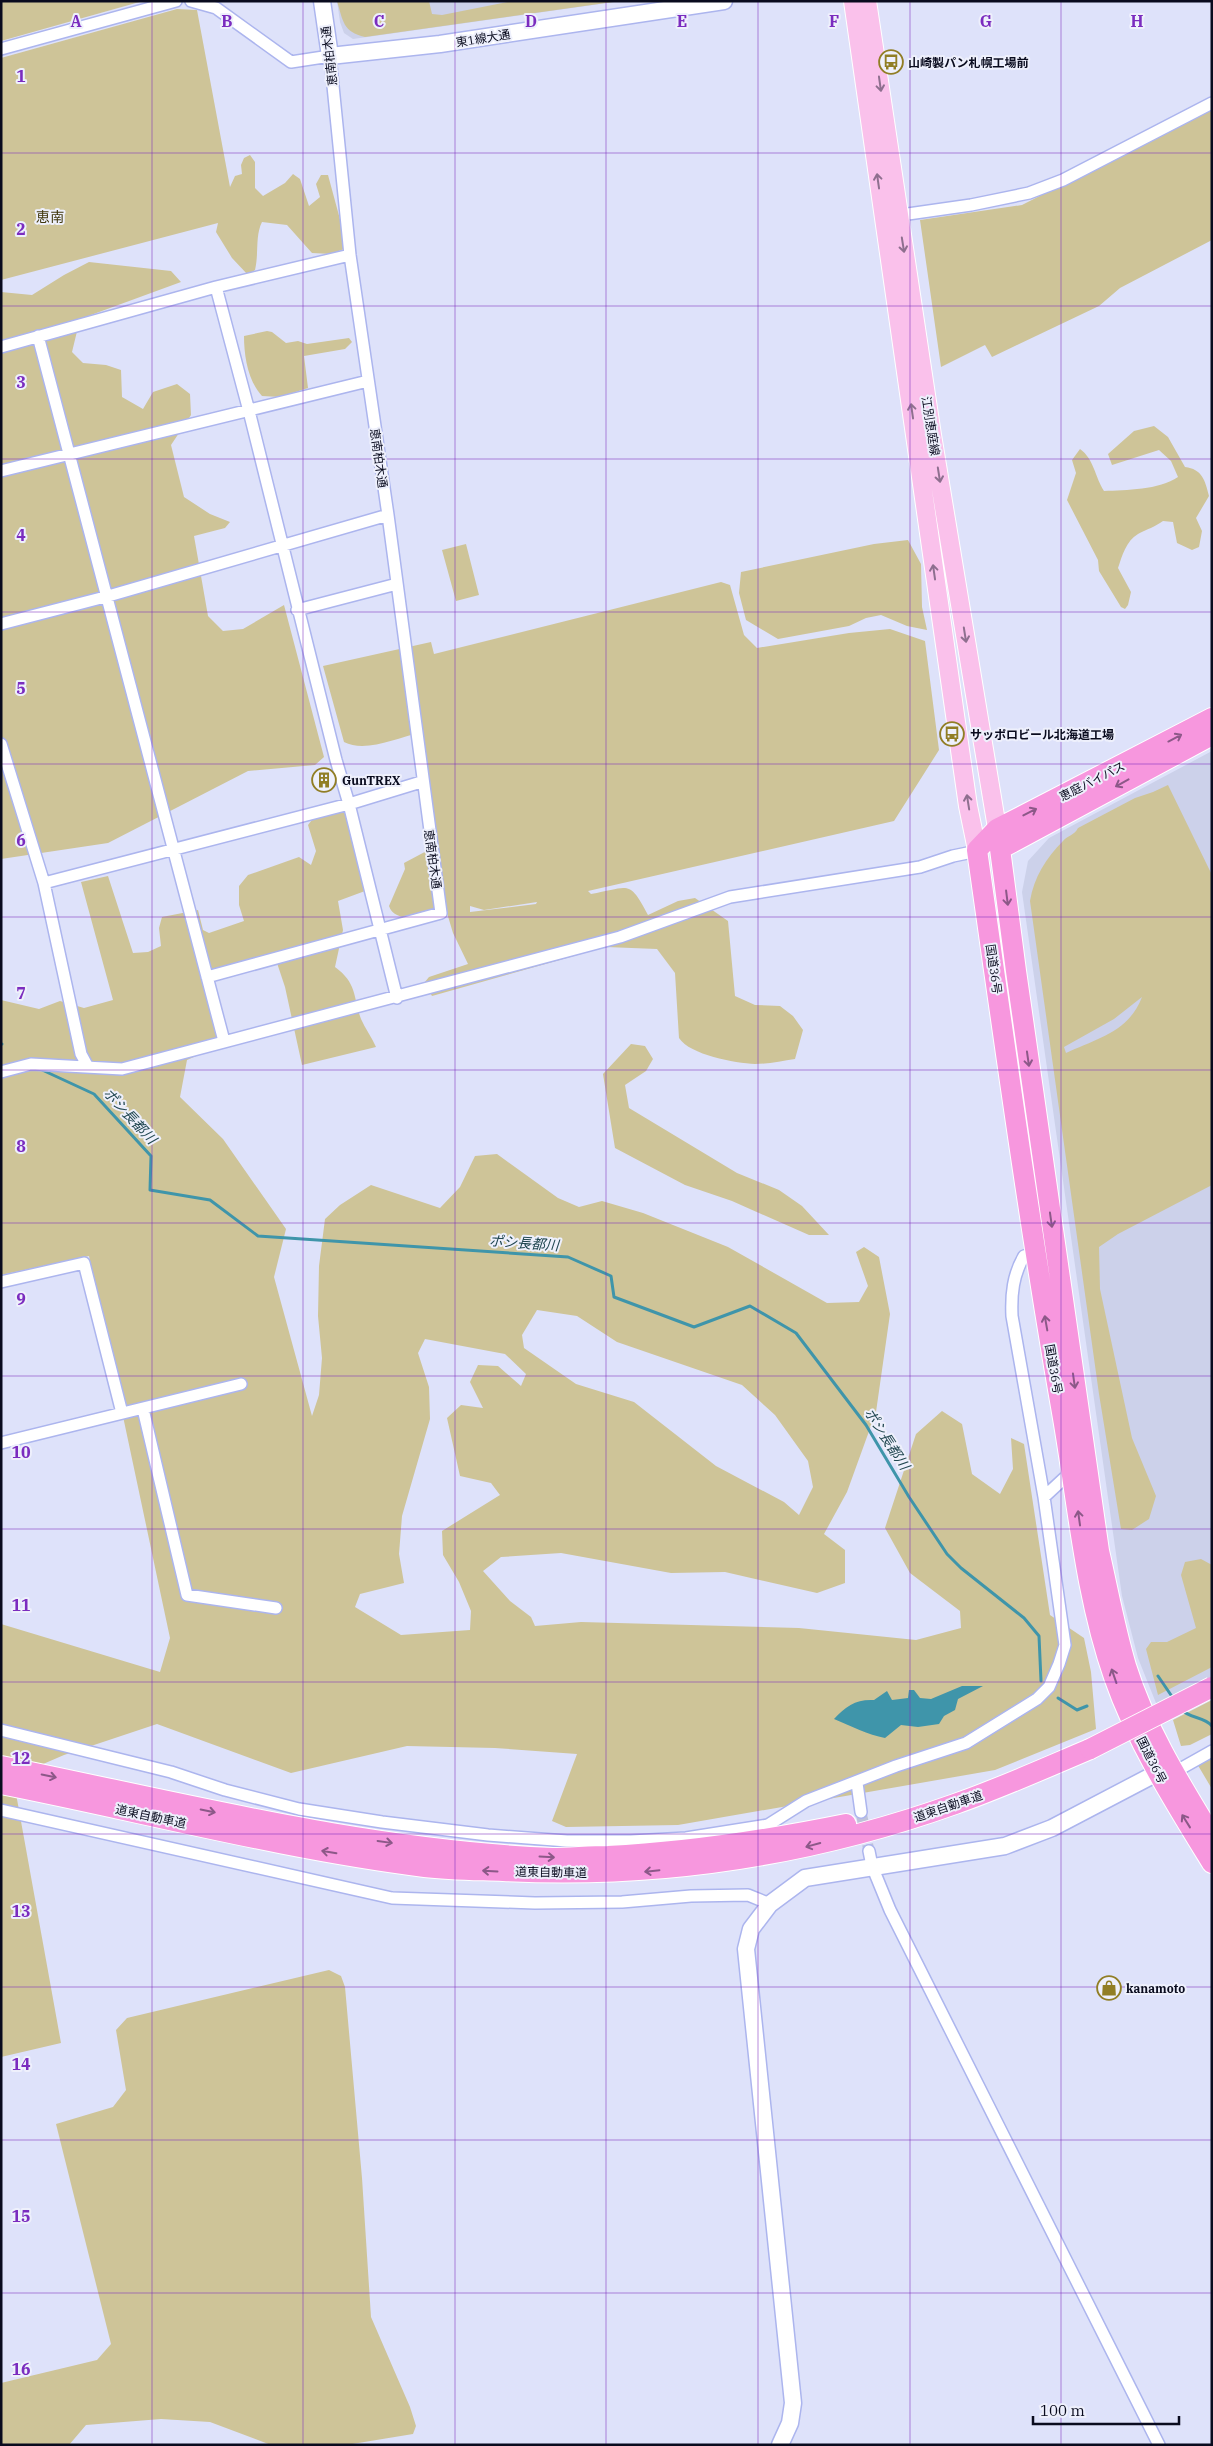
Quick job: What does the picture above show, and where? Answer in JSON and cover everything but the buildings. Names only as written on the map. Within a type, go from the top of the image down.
[{"type":"highway","name":"恵庭バイパス","points":[[977,850],[997,829],[1212,718]]},
{"type":"highway","name":"恵庭バイパス","points":[[1000,850],[1212,735]]},
{"type":"highway","name":"国道36号","points":[[977,850],[1034,1254],[1096,1617],[1114,1677],[1169,1770],[1212,1836]]},
{"type":"highway","name":"国道36号","points":[[1000,850],[1100,1551],[1127,1668],[1169,1770],[1212,1863]]},
{"type":"highway","name":"道東自動車道","points":[[1,1784],[311,1850],[428,1867],[556,1874],[635,1872],[713,1864],[794,1850],[887,1826],[953,1805],[1005,1786],[1090,1749],[1212,1687]]},
{"type":"highway","name":"道東自動車道","points":[[1,1766],[313,1832],[432,1849],[554,1858],[712,1848],[790,1835],[883,1816],[948,1798],[1090,1749]]},
{"type":"main road","name":"江別恵庭線","points":[[853,1],[932,435],[1000,850]]},
{"type":"main road","name":"江別恵庭線","points":[[867,1],[891,217],[967,796],[977,850]]},
{"type":"street","points":[[1,49],[176,1]]},
{"type":"street","points":[[190,1],[216,8],[291,62],[330,56]]},
{"type":"street","name":"恵南柏木通","points":[[322,1],[330,56],[350,255],[388,515],[422,782],[441,913],[380,930]]},
{"type":"street","name":"東1線大通","points":[[330,56],[440,44],[724,1]]},
{"type":"street","points":[[891,217],[971,205],[1029,193],[1063,180],[1212,103]]},
{"type":"street","points":[[1,348],[216,287],[350,255]]},
{"type":"street","points":[[216,287],[249,411],[297,610],[349,804],[396,998]]},
{"type":"street","points":[[38,336],[105,597],[175,850],[224,1041]]},
{"type":"street","points":[[1,471],[368,381]]},
{"type":"street","points":[[1,624],[105,597],[388,515]]},
{"type":"street","points":[[297,610],[397,584]]},
{"type":"street","points":[[1,744],[44,883],[80,1054],[88,1067]]},
{"type":"street","points":[[44,883],[349,804],[422,782]]},
{"type":"street","points":[[1,1072],[32,1064],[122,1069],[224,1041],[396,998],[620,937],[730,897],[920,867],[977,850],[1000,850]]},
{"type":"street","points":[[207,977],[380,930]]},
{"type":"street","points":[[1,1730],[172,1772],[225,1790],[299,1809],[488,1836],[567,1841],[631,1842],[686,1838],[768,1825],[806,1801],[857,1783],[896,1766],[966,1744],[1037,1699],[1049,1687],[1065,1645],[1044,1497],[1012,1316],[1011,1298],[1016,1269],[1024,1256],[1034,1254]]},
{"type":"street","points":[[1,1282],[84,1263],[122,1413]]},
{"type":"street","points":[[1,1442],[242,1384]]},
{"type":"street","points":[[143,1409],[187,1595],[276,1608]]},
{"type":"street","points":[[1044,1497],[1072,1471]]},
{"type":"street","points":[[780,2445],[790,2423],[793,2403],[746,1949],[751,1929],[770,1904],[805,1878],[870,1859],[1005,1846],[1052,1828],[1212,1750]]},
{"type":"street","points":[[857,1783],[861,1812]]},
{"type":"street","points":[[1,1810],[392,1898],[534,1903],[622,1902],[691,1896],[748,1896],[770,1904]]},
{"type":"street","points":[[870,1859],[890,1910],[1159,2445]]},
{"type":"shaded area","points":[[1,1],[143,1],[1,41]]},
{"type":"shaded area","points":[[337,1],[621,1],[353,39],[344,33],[340,22]]},
{"type":"shaded area","points":[[337,1],[429,1],[432,14],[442,15],[513,1],[620,1],[365,37],[348,29]]},
{"type":"shaded area","points":[[177,9],[197,10],[230,187],[235,176],[242,174],[241,165],[244,158],[250,155],[255,162],[255,188],[263,196],[285,183],[293,174],[300,179],[309,206],[320,197],[316,184],[321,175],[328,175],[341,223],[344,249],[331,254],[312,253],[287,225],[262,222],[255,270],[248,275],[232,258],[216,232],[218,223],[1,280],[1,58]]},
{"type":"shaded area","points":[[1212,108],[1212,240],[1120,288],[1099,306],[992,357],[985,345],[941,367],[920,220],[1022,205]]},
{"type":"shaded area","points":[[89,262],[171,271],[181,282],[80,319],[72,352],[83,363],[106,365],[121,370],[122,397],[143,409],[153,392],[177,384],[190,394],[191,415],[171,445],[184,497],[210,514],[230,522],[225,528],[194,536],[208,616],[223,631],[243,629],[284,605],[324,757],[315,765],[248,771],[108,843],[1,859],[1,292],[32,295]]},
{"type":"shaded area","points":[[267,331],[272,332],[286,343],[298,341],[307,344],[349,338],[352,342],[345,349],[304,356],[308,388],[280,397],[262,396],[250,376],[244,336]]},
{"type":"shaded area","points":[[1154,426],[1168,437],[1185,467],[1195,470],[1202,476],[1209,496],[1196,518],[1202,531],[1199,547],[1192,550],[1177,543],[1173,522],[1163,521],[1138,534],[1130,541],[1118,568],[1131,592],[1125,609],[1121,607],[1099,571],[1098,560],[1067,500],[1076,473],[1072,460],[1080,449],[1085,453],[1104,491],[1162,485],[1178,477],[1171,461],[1159,450],[1112,465],[1108,454],[1134,431]]},
{"type":"shaded area","points":[[908,540],[921,564],[922,607],[927,630],[907,626],[881,615],[866,618],[849,626],[778,639],[746,620],[739,593],[741,572],[874,544]]},
{"type":"shaded area","points":[[466,544],[479,595],[456,601],[442,550]]},
{"type":"shaded area","points":[[721,582],[730,585],[744,635],[757,648],[849,633],[890,629],[925,641],[939,750],[894,821],[588,891],[591,894],[627,888],[637,896],[648,915],[678,901],[695,898],[728,921],[735,996],[755,1005],[780,1006],[793,1016],[803,1030],[795,1059],[760,1064],[736,1062],[714,1057],[685,1044],[679,1038],[675,973],[657,949],[606,947],[432,996],[424,983],[429,977],[468,964],[453,933],[447,913],[406,917],[398,916],[389,906],[405,869],[404,863],[436,846],[419,733],[371,745],[352,745],[344,742],[323,666],[431,642],[434,654]],"holes":[[[537,902],[536,904],[470,912],[470,906],[484,910]]]},
{"type":"shaded area","points":[[1212,751],[1212,1677],[1158,1708],[1138,1658],[1122,1596],[1022,892],[1028,861],[1049,838]]},
{"type":"shaded area","points":[[1168,785],[1212,875],[1212,1185],[1118,1234],[1099,1247],[1100,1289],[1132,1438],[1156,1496],[1149,1519],[1132,1530],[1121,1529],[1099,1394],[1030,901],[1034,884],[1042,868],[1051,854],[1065,839],[1078,828],[1135,798]],"holes":[[[1142,997],[1129,1019],[1110,1033],[1066,1053],[1064,1047],[1114,1019]]]},
{"type":"shaded area","points":[[344,810],[365,891],[338,901],[343,930],[335,967],[351,984],[361,1019],[376,1047],[302,1065],[285,987],[274,954],[202,974],[218,1037],[210,1050],[187,1060],[180,1097],[223,1139],[286,1229],[274,1277],[312,1416],[319,1395],[322,1358],[318,1316],[319,1266],[325,1219],[340,1205],[371,1185],[440,1208],[460,1187],[475,1156],[497,1154],[558,1198],[579,1207],[602,1201],[643,1213],[728,1247],[827,1303],[859,1302],[868,1286],[856,1252],[864,1247],[879,1257],[890,1314],[876,1412],[847,1492],[824,1534],[845,1550],[845,1583],[817,1593],[725,1572],[671,1573],[561,1553],[501,1557],[483,1571],[510,1601],[531,1617],[535,1626],[581,1622],[799,1628],[916,1640],[961,1628],[960,1611],[910,1573],[885,1528],[916,1434],[942,1411],[962,1424],[972,1474],[1000,1494],[1013,1469],[1011,1438],[1024,1444],[1050,1615],[1084,1638],[1091,1672],[1096,1729],[995,1770],[678,1825],[566,1827],[552,1821],[577,1754],[495,1748],[407,1746],[291,1773],[157,1724],[64,1755],[13,1777],[61,2043],[1,2057],[1,1624],[160,1672],[170,1638],[89,1256],[1,1275],[1,1000],[39,1009],[60,1001],[84,1008],[113,1000],[81,882],[108,876],[133,953],[148,952],[161,946],[159,928],[162,917],[198,910],[203,930],[209,933],[244,921],[239,905],[239,886],[248,875],[299,857],[311,865],[316,851],[308,825],[315,816]],"holes":[[[537,1310],[577,1316],[617,1342],[742,1385],[775,1415],[808,1461],[813,1487],[799,1515],[784,1502],[716,1466],[634,1402],[576,1384],[524,1348],[522,1335]],[[425,1339],[505,1354],[526,1374],[521,1386],[498,1366],[478,1365],[470,1382],[483,1408],[461,1405],[447,1418],[460,1476],[491,1483],[500,1495],[442,1531],[443,1555],[459,1582],[471,1611],[470,1630],[401,1635],[355,1607],[360,1594],[404,1583],[399,1554],[402,1516],[430,1419],[429,1387],[418,1353]]]},
{"type":"shaded area","points":[[631,1044],[645,1046],[653,1059],[646,1071],[625,1085],[629,1108],[737,1173],[779,1190],[802,1206],[829,1235],[809,1235],[732,1201],[685,1185],[615,1148],[603,1074]]},
{"type":"shaded area","points":[[1201,1559],[1212,1565],[1212,1667],[1158,1695],[1146,1649],[1151,1642],[1167,1642],[1196,1628],[1181,1575],[1185,1562]]},
{"type":"shaded area","points":[[1212,1700],[1212,1734],[1190,1745],[1181,1746],[1173,1720]]},
{"type":"shaded area","points":[[1212,1748],[1212,1789],[1193,1757]]},
{"type":"shaded area","points":[[329,1970],[341,1976],[345,1987],[362,2178],[371,2317],[410,2407],[416,2426],[413,2434],[346,2445],[271,2445],[210,2422],[161,2419],[86,2425],[69,2445],[1,2445],[1,2383],[97,2360],[111,2344],[56,2124],[113,2107],[126,2090],[116,2030],[127,2018]]},
{"type":"water","points":[[962,1686],[983,1686],[958,1699],[955,1710],[944,1716],[939,1724],[918,1727],[901,1725],[885,1738],[866,1733],[834,1719],[852,1704],[874,1700],[887,1691],[892,1700],[908,1698],[909,1690],[914,1690],[920,1698],[931,1699]]},
{"type":"waterway","name":"ポシ長都川","points":[[40,1069],[94,1094],[151,1156],[150,1190],[210,1200],[258,1236],[568,1257],[611,1276],[614,1297],[694,1327],[750,1306],[796,1333],[866,1425],[909,1497],[947,1554],[961,1568],[1024,1618],[1039,1636],[1041,1681]]},
{"type":"waterway","name":"ポシ長都川","points":[[1158,1676],[1173,1698]]},
{"type":"waterway","name":"ポシ長都川","points":[[1058,1698],[1077,1710],[1087,1706]]},
{"type":"waterway","name":"ポシ長都川","points":[[1181,1709],[1212,1726]]},
{"type":"tunnel","points":[[861,1812],[869,1851]]},
{"type":"place","name":"山崎製パン札幌工場前","points":[[891,62]]},
{"type":"place","name":"サッポロビール北海道工場","points":[[952,734]]},
{"type":"place","name":"GunTREX","points":[[324,780]]},
{"type":"place","name":"kanamoto","points":[[1109,1988]]},
{"type":"district","name":"恵南","points":[[50,217]]}]
